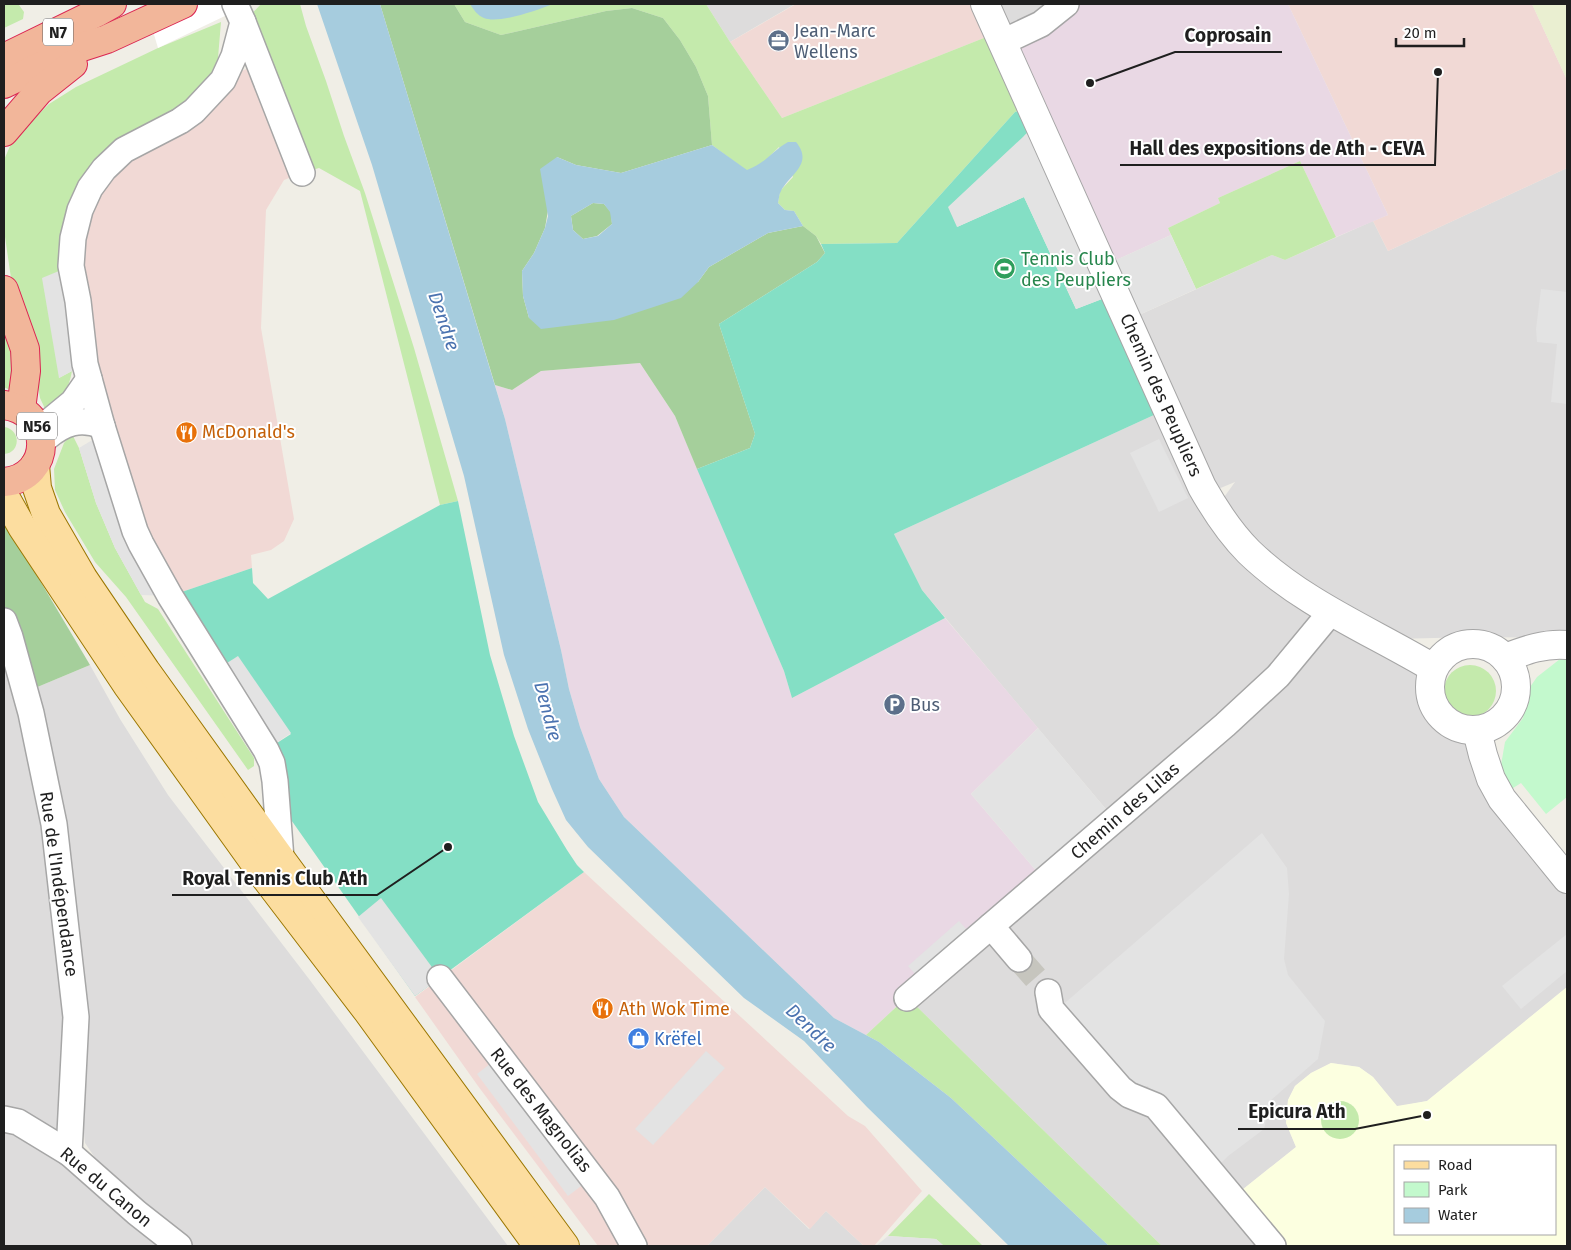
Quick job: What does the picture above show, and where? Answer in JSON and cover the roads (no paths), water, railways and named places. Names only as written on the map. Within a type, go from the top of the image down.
[{"type":"highway","name":"N7","points":[[4,58],[96,14],[112,4]]},
{"type":"highway","name":"N7","points":[[4,84],[76,49],[107,39],[183,4]]},
{"type":"highway","points":[[4,132],[19,112],[50,81],[107,39]]},
{"type":"highway","points":[[4,290],[25,349],[26,371],[8,406]]},
{"type":"highway","name":"N56","points":[[4,482],[17,480],[28,474],[39,445],[28,414],[8,406]]},
{"type":"main road","name":"N56","points":[[39,445],[38,488],[46,514],[83,578],[146,671],[281,859],[565,1246]]},
{"type":"main road","points":[[4,495],[22,527],[127,685],[264,876],[368,1012],[538,1246]]},
{"type":"street","name":"Chemin des Peupliers","points":[[986,4],[1206,494],[1219,515],[1249,552],[1300,592],[1331,612],[1433,668]]},
{"type":"street","points":[[1003,42],[1041,24],[1066,4]]},
{"type":"street","points":[[239,13],[302,173]]},
{"type":"street","points":[[239,13],[234,56],[223,80],[194,111],[180,121],[124,150],[114,158],[90,188],[80,210],[73,238],[71,266],[78,301],[85,364],[135,531],[170,596],[266,750],[272,763],[281,859]]},
{"type":"street","points":[[39,445],[90,379]]},
{"type":"street","points":[[39,445],[58,427],[68,423],[91,422],[102,426]]},
{"type":"street","name":"Chemin des Lilas","points":[[906,998],[1225,725],[1278,676],[1331,612]]},
{"type":"street","name":"Rue de l'Indépendance","points":[[4,621],[31,713],[54,824],[76,1017],[69,1153]]},
{"type":"street","points":[[1479,644],[1493,649],[1505,658],[1513,669],[1517,682],[1516,696],[1511,709],[1502,720],[1491,727],[1478,730],[1463,730],[1450,724],[1439,714],[1432,702],[1430,687],[1433,668],[1446,654],[1464,645],[1479,644]]},
{"type":"street","points":[[1505,658],[1529,648],[1552,644],[1567,645]]},
{"type":"street","points":[[1478,730],[1483,755],[1491,779],[1502,799],[1567,879]]},
{"type":"street","points":[[991,926],[1020,959]]},
{"type":"street","name":"Rue des Magnolias","points":[[440,978],[608,1197],[634,1246]]},
{"type":"street","points":[[1048,992],[1051,1009],[1120,1088],[1129,1095],[1156,1106],[1273,1246]]},
{"type":"street","name":"Rue du Canon","points":[[4,1119],[18,1122],[69,1153],[137,1213],[179,1246]]},
{"type":"water","name":"Dendre","points":[[317,4],[380,4],[505,419],[569,689],[580,727],[599,779],[624,817],[834,1018],[879,1042],[951,1098],[1109,1246],[1009,1246],[867,1107],[804,1041],[744,998],[588,847],[566,820],[528,729],[504,655],[464,476],[372,165]]},
{"type":"water","points":[[470,4],[553,4],[518,16],[491,19],[479,15]]},
{"type":"water","points":[[788,142],[796,142],[803,157],[799,168],[780,192],[778,203],[785,210],[794,211],[803,226],[768,233],[709,267],[698,282],[681,298],[614,320],[541,329],[529,318],[523,296],[522,271],[534,253],[548,216],[540,169],[557,157],[576,165],[621,173],[712,145],[747,170],[759,164]],"holes":[[[593,203],[604,204],[610,212],[612,224],[598,236],[583,239],[573,230],[571,216]]]},
{"type":"tunnel","points":[[1019,959],[1048,992]]},
{"type":"place","name":"Jean-Marc Wellens","points":[[778,41]]},
{"type":"place","name":"Hall des expositions de Ath - CEVA","points":[[1438,72]]},
{"type":"place","name":"Coprosain","points":[[1090,83]]},
{"type":"place","name":"Tennis Club des Peupliers","points":[[1005,269]]},
{"type":"place","name":"McDonald's","points":[[186,432]]},
{"type":"place","name":"Bus","points":[[894,705]]},
{"type":"place","name":"Royal Tennis Club Ath","points":[[448,847]]},
{"type":"place","name":"Ath Wok Time","points":[[603,1009]]},
{"type":"place","name":"Krëfel","points":[[638,1039]]},
{"type":"place","name":"Epicura Ath","points":[[1427,1115]]}]
